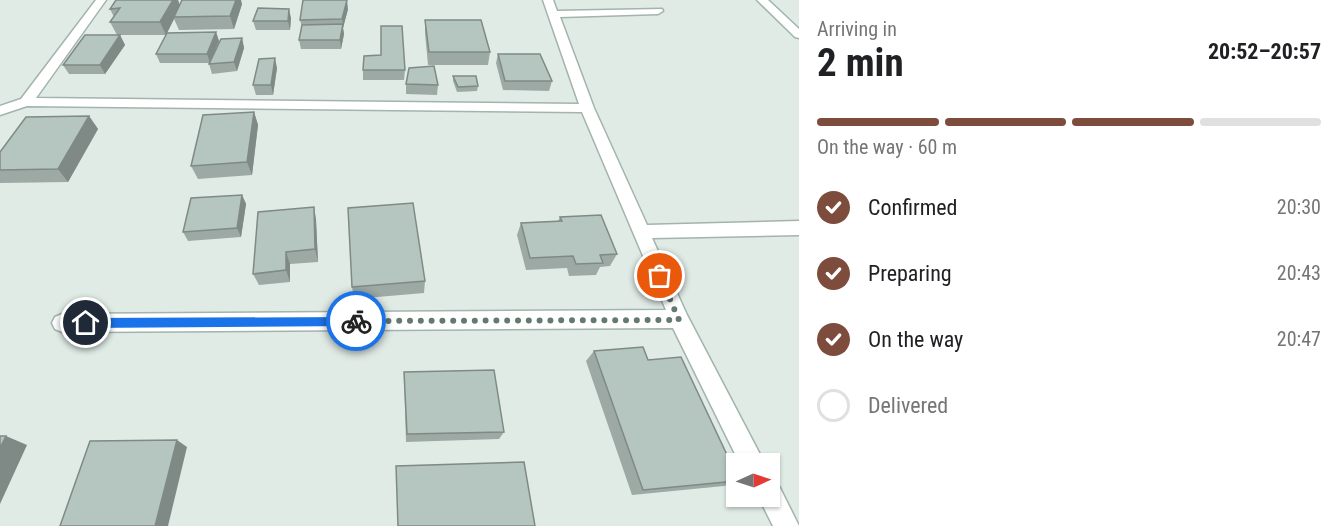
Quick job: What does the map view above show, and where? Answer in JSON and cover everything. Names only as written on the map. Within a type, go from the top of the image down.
[{"type":"street","points":[[26,102],[101,0]]},
{"type":"street","points":[[762,0],[799,35]]},
{"type":"street","points":[[658,11],[550,7],[587,108],[679,320],[747,453]]},
{"type":"street","points":[[0,111],[26,102],[587,108]]},
{"type":"street","points":[[641,232],[799,228]]},
{"type":"street","points":[[62,323],[679,320]]},
{"type":"street","points":[[776,507],[786,526]]},
{"type":"building","points":[[116,0],[173,0],[160,22],[110,22],[120,8],[110,9]]},
{"type":"building","points":[[182,0],[236,0],[230,16],[174,17]]},
{"type":"building","points":[[303,0],[347,0],[342,19],[300,20]]},
{"type":"building","points":[[258,8],[289,9],[288,21],[253,21]]},
{"type":"building","points":[[425,20],[481,20],[490,52],[429,52]]},
{"type":"building","points":[[343,24],[340,40],[299,40],[302,25]]},
{"type":"building","points":[[381,26],[402,26],[405,70],[363,70],[364,56],[381,55]]},
{"type":"building","points":[[216,32],[207,54],[156,54],[167,33]]},
{"type":"building","points":[[85,35],[120,35],[100,65],[63,65]]},
{"type":"building","points":[[242,38],[234,62],[209,64],[221,39]]},
{"type":"building","points":[[498,54],[540,54],[552,81],[505,81]]},
{"type":"building","points":[[275,58],[271,85],[253,85],[259,59]]},
{"type":"building","points":[[434,66],[438,85],[406,84],[409,68]]},
{"type":"building","points":[[453,76],[476,76],[478,86],[458,87]]},
{"type":"building","points":[[254,112],[247,162],[191,166],[203,115]]},
{"type":"building","points":[[89,116],[58,169],[0,170],[0,152],[26,117]]},
{"type":"building","points":[[242,195],[237,228],[183,232],[191,198]]},
{"type":"building","points":[[413,203],[425,281],[352,287],[348,208]]},
{"type":"building","points":[[314,207],[315,249],[286,252],[286,270],[253,274],[258,212]]},
{"type":"building","points":[[601,215],[617,254],[600,255],[603,263],[576,264],[573,256],[530,258],[521,223],[562,221],[560,217]]},
{"type":"building","points":[[643,347],[648,360],[681,357],[726,453],[726,482],[643,490],[594,351]]},
{"type":"building","points":[[494,370],[504,432],[407,434],[404,372]]},
{"type":"building","points":[[0,436],[6,436],[0,448]]},
{"type":"building","points":[[177,440],[155,526],[60,526],[90,441]]},
{"type":"building","points":[[524,462],[535,526],[398,526],[396,466]]},
{"type":"way so far","points":[[356,321],[679,320],[660,276]]},
{"type":"route","points":[[86,323],[356,321]]}]
